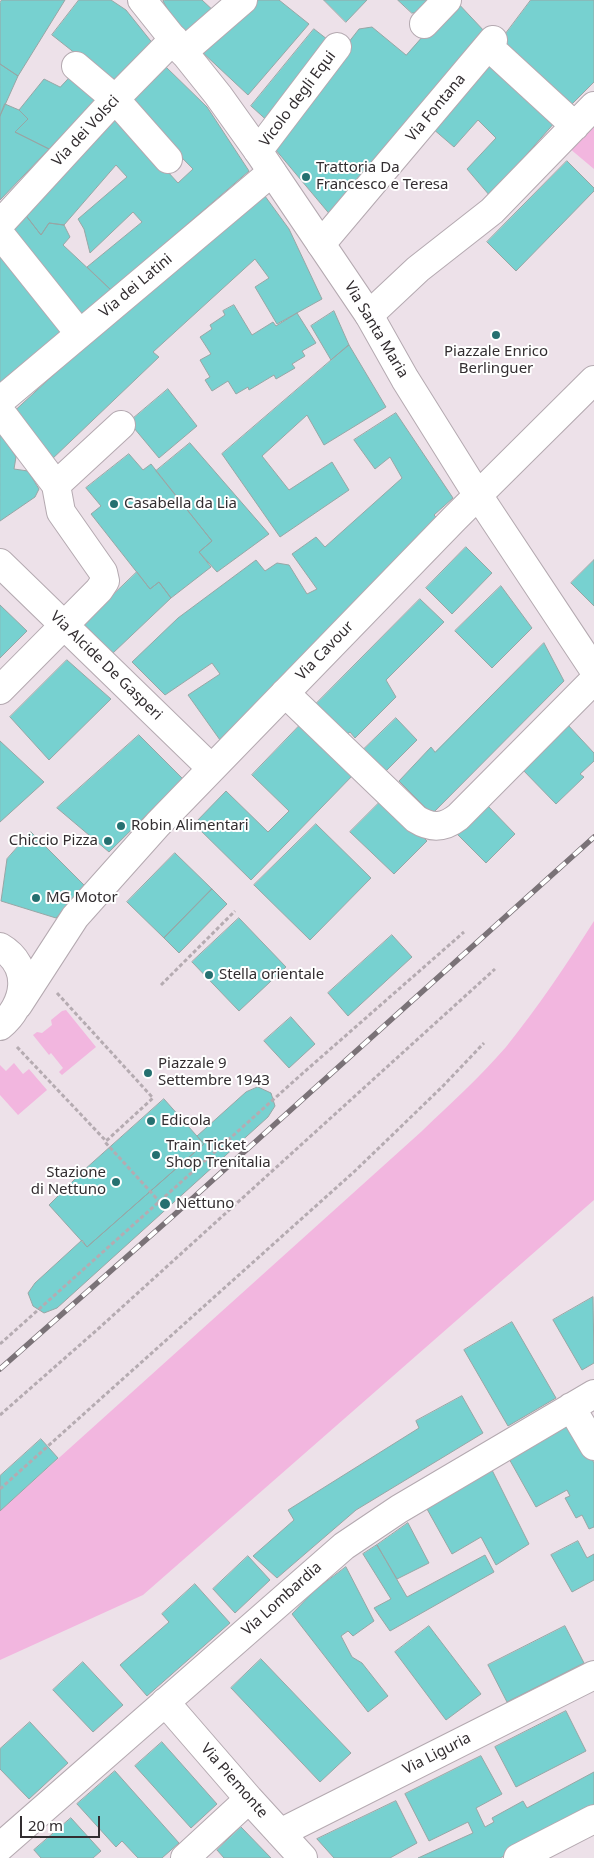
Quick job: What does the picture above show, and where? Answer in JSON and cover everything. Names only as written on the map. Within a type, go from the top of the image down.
[{"type":"street","name":"Via Santa Maria","points":[[142,0],[218,95],[369,315],[478,496],[594,670]]},
{"type":"street","name":"Via dei Volsci","points":[[0,224],[115,99],[178,46],[243,0]]},
{"type":"street","points":[[424,24],[447,0]]},
{"type":"street","name":"Via Fontana","points":[[321,244],[490,43],[575,126]]},
{"type":"street","name":"Vicolo degli Equi","points":[[265,162],[337,47]]},
{"type":"street","points":[[76,66],[115,99],[168,159]]},
{"type":"street","points":[[369,315],[418,269],[492,211],[594,106]]},
{"type":"street","name":"Via dei Latini","points":[[0,401],[79,333],[265,162]]},
{"type":"street","points":[[0,234],[79,333]]},
{"type":"street","name":"Via Cavour","points":[[8,1025],[66,930],[96,893],[211,768],[594,380]]},
{"type":"street","points":[[0,411],[56,485],[61,512],[103,572],[105,581],[99,590],[0,690]]},
{"type":"street","points":[[56,485],[121,425]]},
{"type":"street","name":"Via Alcide De Gasperi","points":[[0,563],[211,768]]},
{"type":"street","points":[[285,693],[416,818],[423,823],[438,827],[458,817],[594,680]]},
{"type":"street","points":[[0,947],[6,950],[16,962],[22,976],[22,992],[8,1025]]},
{"type":"street","name":"Via Lombardia","points":[[0,1847],[327,1559],[349,1542],[399,1509],[594,1394]]},
{"type":"street","points":[[570,1407],[594,1446]]},
{"type":"street","name":"Via Liguria","points":[[280,1833],[594,1675]]},
{"type":"street","name":"Via Piemonte","points":[[166,1702],[249,1799],[303,1858]]},
{"type":"street","points":[[185,1858],[249,1799]]},
{"type":"street","points":[[518,1858],[594,1819]]},
{"type":"path","points":[[161,985],[236,911]]},
{"type":"path","points":[[0,1344],[464,932]]},
{"type":"path","points":[[0,1415],[98,1329],[495,969]]},
{"type":"path","points":[[55,990],[153,1098],[106,1141]]},
{"type":"path","points":[[8,1025],[159,1201]]},
{"type":"path","points":[[0,1489],[356,1170],[442,1087],[484,1043]]},
{"type":"shaded area","points":[[594,122],[594,169],[569,148]]},
{"type":"shaded area","points":[[594,921],[594,1200],[143,1595],[0,1660],[0,1511],[422,1131],[475,1080],[506,1047],[563,969]]},
{"type":"shaded area","points":[[66,1010],[96,1047],[62,1075],[59,1072],[63,1068],[51,1053],[49,1055],[33,1035],[37,1032],[42,1033],[52,1025],[51,1020]]},
{"type":"shaded area","points":[[14,1063],[23,1074],[29,1069],[47,1090],[18,1115],[0,1095],[0,1065],[6,1071]]},
{"type":"building","points":[[2,0],[65,0],[18,76],[0,64],[0,3]]},
{"type":"building","points":[[79,0],[111,0],[126,10],[154,45],[114,84],[52,35]]},
{"type":"building","points":[[202,0],[217,14],[189,39],[175,23],[163,1]]},
{"type":"building","points":[[256,0],[279,0],[309,24],[248,95],[201,51]]},
{"type":"building","points":[[324,0],[367,0],[346,22]]},
{"type":"building","points":[[398,0],[436,0],[428,11],[412,13]]},
{"type":"building","points":[[455,0],[486,33],[332,217],[270,143],[359,29],[372,27],[406,55]]},
{"type":"building","points":[[531,0],[594,0],[594,82],[568,108],[498,44]]},
{"type":"building","points":[[314,29],[332,43],[272,125],[251,106]]},
{"type":"building","points":[[489,58],[556,121],[490,196],[467,169],[496,138],[478,120],[454,147],[432,128]]},
{"type":"building","points":[[0,64],[18,76],[0,116]]},
{"type":"building","points":[[166,67],[207,107],[249,171],[111,290],[87,267],[142,222],[133,212],[90,253],[84,229],[78,219],[127,177],[116,165],[64,225],[49,223],[41,235],[24,213],[115,114],[178,183],[193,169],[128,103]]},
{"type":"building","points":[[72,75],[99,97],[49,149],[15,132],[28,119],[19,110],[44,79],[60,87]]},
{"type":"building","points":[[5,104],[19,110],[28,119],[15,132],[49,149],[0,200],[0,116]]},
{"type":"building","points":[[567,161],[594,188],[594,191],[516,271],[487,242]]},
{"type":"building","points":[[262,192],[289,229],[322,299],[277,324],[255,287],[269,278],[255,259],[153,352],[159,357],[50,461],[8,417],[117,316],[120,318]]},
{"type":"building","points":[[24,213],[41,235],[49,223],[64,225],[70,237],[63,245],[111,290],[80,319],[1,229]]},
{"type":"building","points":[[0,241],[71,333],[4,387],[0,382]]},
{"type":"building","points":[[234,305],[252,335],[273,322],[276,326],[297,313],[316,343],[302,351],[305,356],[292,364],[295,368],[276,379],[274,375],[249,390],[248,387],[236,394],[228,381],[212,391],[205,380],[210,377],[200,360],[211,354],[200,337],[212,329],[210,325],[225,315],[223,311]]},
{"type":"building","points":[[334,311],[349,345],[331,360],[311,326]]},
{"type":"building","points":[[349,345],[386,407],[324,445],[307,415],[262,456],[289,490],[332,462],[349,490],[280,537],[222,454]]},
{"type":"building","points":[[168,389],[197,426],[159,458],[129,422]]},
{"type":"building","points":[[396,413],[453,498],[434,515],[439,520],[395,559],[400,563],[384,576],[382,573],[338,621],[220,740],[188,695],[220,674],[212,663],[165,695],[132,662],[178,618],[256,560],[265,571],[277,563],[289,565],[307,594],[317,589],[292,554],[316,537],[325,547],[402,478],[390,457],[375,469],[354,440]]},
{"type":"building","points":[[0,432],[16,457],[14,469],[28,471],[39,489],[35,497],[0,521]]},
{"type":"building","points":[[190,443],[269,534],[217,572],[199,552],[212,541],[156,471]]},
{"type":"building","points":[[129,454],[143,470],[151,464],[212,541],[199,552],[211,567],[171,598],[159,582],[150,589],[91,514],[101,506],[86,488]]},
{"type":"building","points":[[466,547],[492,573],[452,614],[426,588]]},
{"type":"building","points":[[594,560],[594,606],[571,583]]},
{"type":"building","points":[[137,572],[150,589],[159,582],[171,598],[113,653],[83,624]]},
{"type":"building","points":[[501,586],[532,628],[492,668],[455,631]]},
{"type":"building","points":[[420,599],[444,622],[386,680],[396,697],[355,738],[350,732],[345,736],[314,706]]},
{"type":"building","points":[[0,605],[27,631],[0,658]]},
{"type":"building","points":[[544,643],[564,681],[432,814],[399,781],[431,747],[435,752]]},
{"type":"building","points":[[67,660],[111,699],[49,760],[10,717]]},
{"type":"building","points":[[396,718],[417,740],[384,773],[362,751]]},
{"type":"building","points":[[303,722],[355,773],[251,880],[194,824],[226,791],[268,832],[289,811],[252,775]]},
{"type":"building","points":[[567,724],[594,753],[594,761],[580,774],[584,777],[556,804],[521,768]]},
{"type":"building","points":[[139,735],[183,779],[109,852],[57,808]]},
{"type":"building","points":[[0,741],[44,782],[0,822]]},
{"type":"building","points":[[384,798],[427,841],[394,874],[350,832]]},
{"type":"building","points":[[486,804],[515,834],[486,863],[457,834]]},
{"type":"building","points":[[316,824],[371,878],[310,940],[254,885]]},
{"type":"building","points":[[31,832],[85,886],[56,918],[1,901],[7,859]]},
{"type":"building","points":[[175,853],[212,889],[164,938],[127,902]]},
{"type":"building","points":[[212,889],[227,904],[179,953],[164,938]]},
{"type":"building","points":[[239,918],[286,967],[239,1011],[192,962]]},
{"type":"building","points":[[392,935],[412,957],[348,1016],[328,993]]},
{"type":"building","points":[[291,1017],[315,1044],[289,1068],[264,1041]]},
{"type":"building","points":[[258,1087],[271,1093],[275,1106],[268,1117],[57,1308],[44,1313],[33,1306],[28,1293],[35,1283],[82,1240],[87,1247],[204,1144],[197,1136],[246,1092]]},
{"type":"building","name":"Stazione di Nettuno","points":[[164,1099],[204,1144],[87,1247],[49,1205],[83,1171]]},
{"type":"building","points":[[593,1297],[594,1363],[582,1370],[553,1320]]},
{"type":"building","points":[[512,1322],[556,1398],[508,1426],[464,1350]]},
{"type":"building","points":[[462,1396],[483,1433],[356,1510],[277,1578],[253,1556],[294,1520],[288,1510],[419,1428],[416,1421]]},
{"type":"building","points":[[572,1422],[594,1463],[594,1527],[589,1529],[582,1515],[576,1518],[565,1498],[570,1496],[567,1490],[536,1507],[508,1457]]},
{"type":"building","points":[[41,1439],[58,1458],[0,1511],[0,1476]]},
{"type":"building","points":[[492,1470],[529,1544],[496,1565],[481,1537],[452,1554],[427,1509]]},
{"type":"building","points":[[408,1523],[429,1563],[397,1579],[377,1545]]},
{"type":"building","points":[[578,1541],[587,1558],[594,1554],[594,1580],[572,1592],[551,1555]]},
{"type":"building","points":[[377,1545],[407,1597],[485,1555],[494,1572],[390,1631],[374,1608],[391,1599],[363,1554]]},
{"type":"building","points":[[248,1556],[270,1580],[235,1613],[213,1589]]},
{"type":"building","points":[[346,1567],[374,1621],[353,1636],[348,1631],[341,1636],[352,1657],[362,1663],[388,1696],[368,1712],[292,1614],[315,1590]]},
{"type":"building","points":[[195,1584],[230,1623],[147,1696],[120,1665],[169,1622],[162,1614]]},
{"type":"building","points":[[429,1626],[481,1694],[446,1720],[395,1652]]},
{"type":"building","points":[[565,1626],[584,1663],[507,1702],[488,1665]]},
{"type":"building","points":[[261,1659],[351,1753],[320,1782],[231,1688]]},
{"type":"building","points":[[83,1662],[123,1705],[93,1732],[53,1690]]},
{"type":"building","points":[[566,1711],[586,1751],[516,1787],[495,1747]]},
{"type":"building","points":[[30,1722],[68,1763],[29,1799],[0,1769],[0,1749]]},
{"type":"building","points":[[162,1742],[217,1804],[191,1828],[135,1766]]},
{"type":"building","points":[[481,1756],[502,1794],[476,1808],[485,1827],[494,1822],[492,1818],[523,1801],[527,1808],[594,1772],[594,1810],[500,1858],[418,1858],[473,1833],[468,1822],[429,1841],[405,1794]]},
{"type":"building","points":[[115,1771],[179,1843],[162,1858],[138,1858],[122,1841],[116,1847],[77,1804]]},
{"type":"building","points":[[396,1801],[417,1843],[390,1858],[334,1858],[317,1839]]},
{"type":"building","points":[[71,1818],[101,1851],[93,1858],[41,1858],[34,1850]]},
{"type":"building","points":[[241,1827],[271,1858],[224,1858],[217,1850]]},
{"type":"railway","points":[[0,1369],[594,837]]},
{"type":"place","name":"Trattoria Da Francesco e Teresa","points":[[306,177]]},
{"type":"place","name":"Piazzale Enrico Berlinguer","points":[[496,335]]},
{"type":"place","name":"Casabella da Lia","points":[[114,504]]},
{"type":"place","name":"Robin Alimentari","points":[[121,826]]},
{"type":"place","name":"Chiccio Pizza","points":[[108,841]]},
{"type":"place","name":"MG Motor","points":[[36,898]]},
{"type":"place","name":"Stella orientale","points":[[209,975]]},
{"type":"place","name":"Piazzale 9 Settembre 1943","points":[[148,1073]]},
{"type":"place","name":"Edicola","points":[[151,1121]]},
{"type":"place","name":"Train Ticket Shop Trenitalia","points":[[156,1155]]},
{"type":"place","name":"Stazione di Nettuno","points":[[116,1182]]},
{"type":"place","name":"Nettuno","points":[[165,1204]]}]
